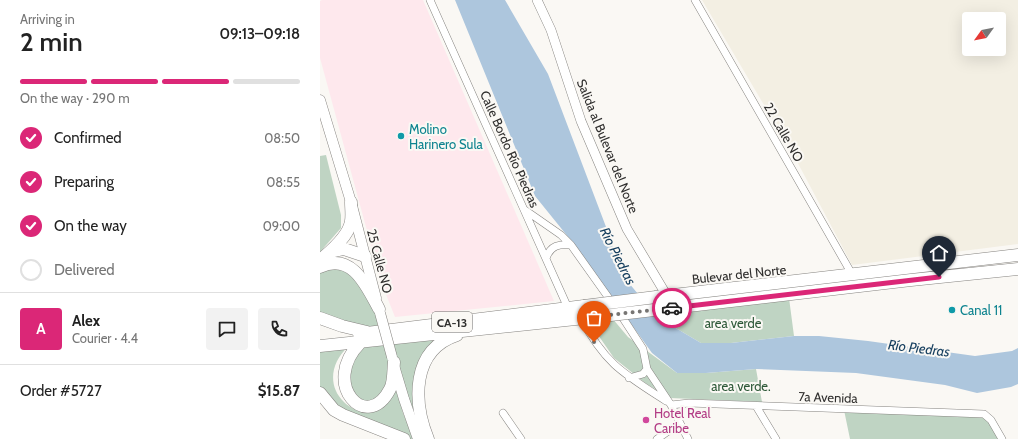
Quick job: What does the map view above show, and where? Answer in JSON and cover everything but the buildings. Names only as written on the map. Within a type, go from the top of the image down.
[{"type":"highway","points":[[320,260],[330,252],[347,232],[351,222],[351,202]]},
{"type":"highway","points":[[330,252],[344,249],[365,256]]},
{"type":"highway","name":"Bulevar del Norte","points":[[320,338],[568,308],[583,314],[661,296],[853,276],[1018,255]]},
{"type":"highway","points":[[320,267],[337,264],[348,266],[362,280],[380,311]]},
{"type":"highway","name":"Bulevar del Norte","points":[[320,346],[472,330],[583,314],[672,308],[1015,268]]},
{"type":"highway","points":[[320,318],[342,326],[371,332]]},
{"type":"highway","points":[[428,439],[422,420],[418,393],[422,366],[433,349],[440,343],[450,337],[472,330]]},
{"type":"highway","points":[[362,342],[347,352],[337,365],[336,387],[348,402],[357,407],[368,407],[378,403],[390,389],[393,360]]},
{"type":"highway","points":[[320,393],[334,410],[343,415],[404,439]]},
{"type":"main road","name":"25 Calle NO","points":[[320,100],[351,202],[404,399],[415,428]]},
{"type":"main road","points":[[415,428],[418,439]]},
{"type":"main road","points":[[415,428],[424,439]]},
{"type":"street","name":"Calle Bordo Río Piedras","points":[[430,0],[568,308]]},
{"type":"street","name":"Salida al Bulevar del Norte","points":[[537,0],[551,30],[581,121],[627,229],[661,296]]},
{"type":"street","name":"22 Calle NO","points":[[695,0],[853,276]]},
{"type":"street","points":[[524,210],[561,235],[571,245],[629,325],[643,349],[647,369],[671,405],[688,439]]},
{"type":"street","points":[[546,258],[551,248],[560,244],[571,245]]},
{"type":"street","points":[[583,314],[594,342],[610,362],[629,378],[671,405]]},
{"type":"street","points":[[629,378],[643,374],[647,369]]},
{"type":"street","name":"7a Avenida","points":[[671,405],[689,403],[984,414],[991,420],[1002,439]]},
{"type":"street","points":[[756,406],[776,439]]},
{"type":"street","points":[[503,413],[521,439]]},
{"type":"street","points":[[657,439],[680,423]]},
{"type":"shaded area","name":"Molino Harinero Sula","points":[[423,0],[554,301],[395,317],[381,282],[320,58],[320,1]]},
{"type":"shaded area","points":[[702,0],[1018,0],[1018,244],[852,265],[793,154]]},
{"type":"green space","points":[[326,155],[341,215],[341,228],[320,252],[320,156]]},
{"type":"green space","points":[[346,268],[374,305],[378,326],[366,327],[320,315],[320,270]]},
{"type":"green space","name":"area verde","points":[[789,298],[794,336],[731,343],[701,343],[657,317],[653,312]]},
{"type":"green space","name":"area verde.","points":[[612,318],[628,337],[677,373],[706,373],[756,369],[762,402],[670,398],[645,383],[614,358],[587,319]]},
{"type":"green space","points":[[443,338],[421,360],[421,429],[409,401],[393,343]]},
{"type":"green space","points":[[384,344],[391,368],[387,388],[368,404],[340,388],[340,369],[350,352],[361,346]]},
{"type":"green space","points":[[348,347],[338,360],[333,374],[333,382],[339,396],[350,407],[359,410],[370,409],[395,382],[403,413],[414,439],[409,439],[344,413],[320,387],[320,350]]},
{"type":"green space","points":[[844,410],[986,416],[998,439],[850,439]]},
{"type":"water","points":[[455,0],[505,0],[548,74],[611,240],[619,271],[657,317],[701,343],[731,343],[794,336],[819,336],[868,341],[975,356],[1012,351],[1018,348],[1018,384],[1011,387],[977,393],[945,385],[856,373],[756,369],[706,373],[677,373],[652,353],[569,238],[535,196]]},
{"type":"way so far","points":[[594,342],[581,318],[672,308]]},
{"type":"place","name":"Molino Harinero Sula","points":[[401,136]]},
{"type":"place","name":"Canal 11","points":[[952,310]]},
{"type":"place","name":"Hotel Real Caribe","points":[[646,420]]},
{"type":"route","points":[[672,308],[939,277]]},
{"type":"water label","name":"Río Piedras","points":[[618,256]]},
{"type":"water label","name":"Río Piedras","points":[[919,348]]}]
